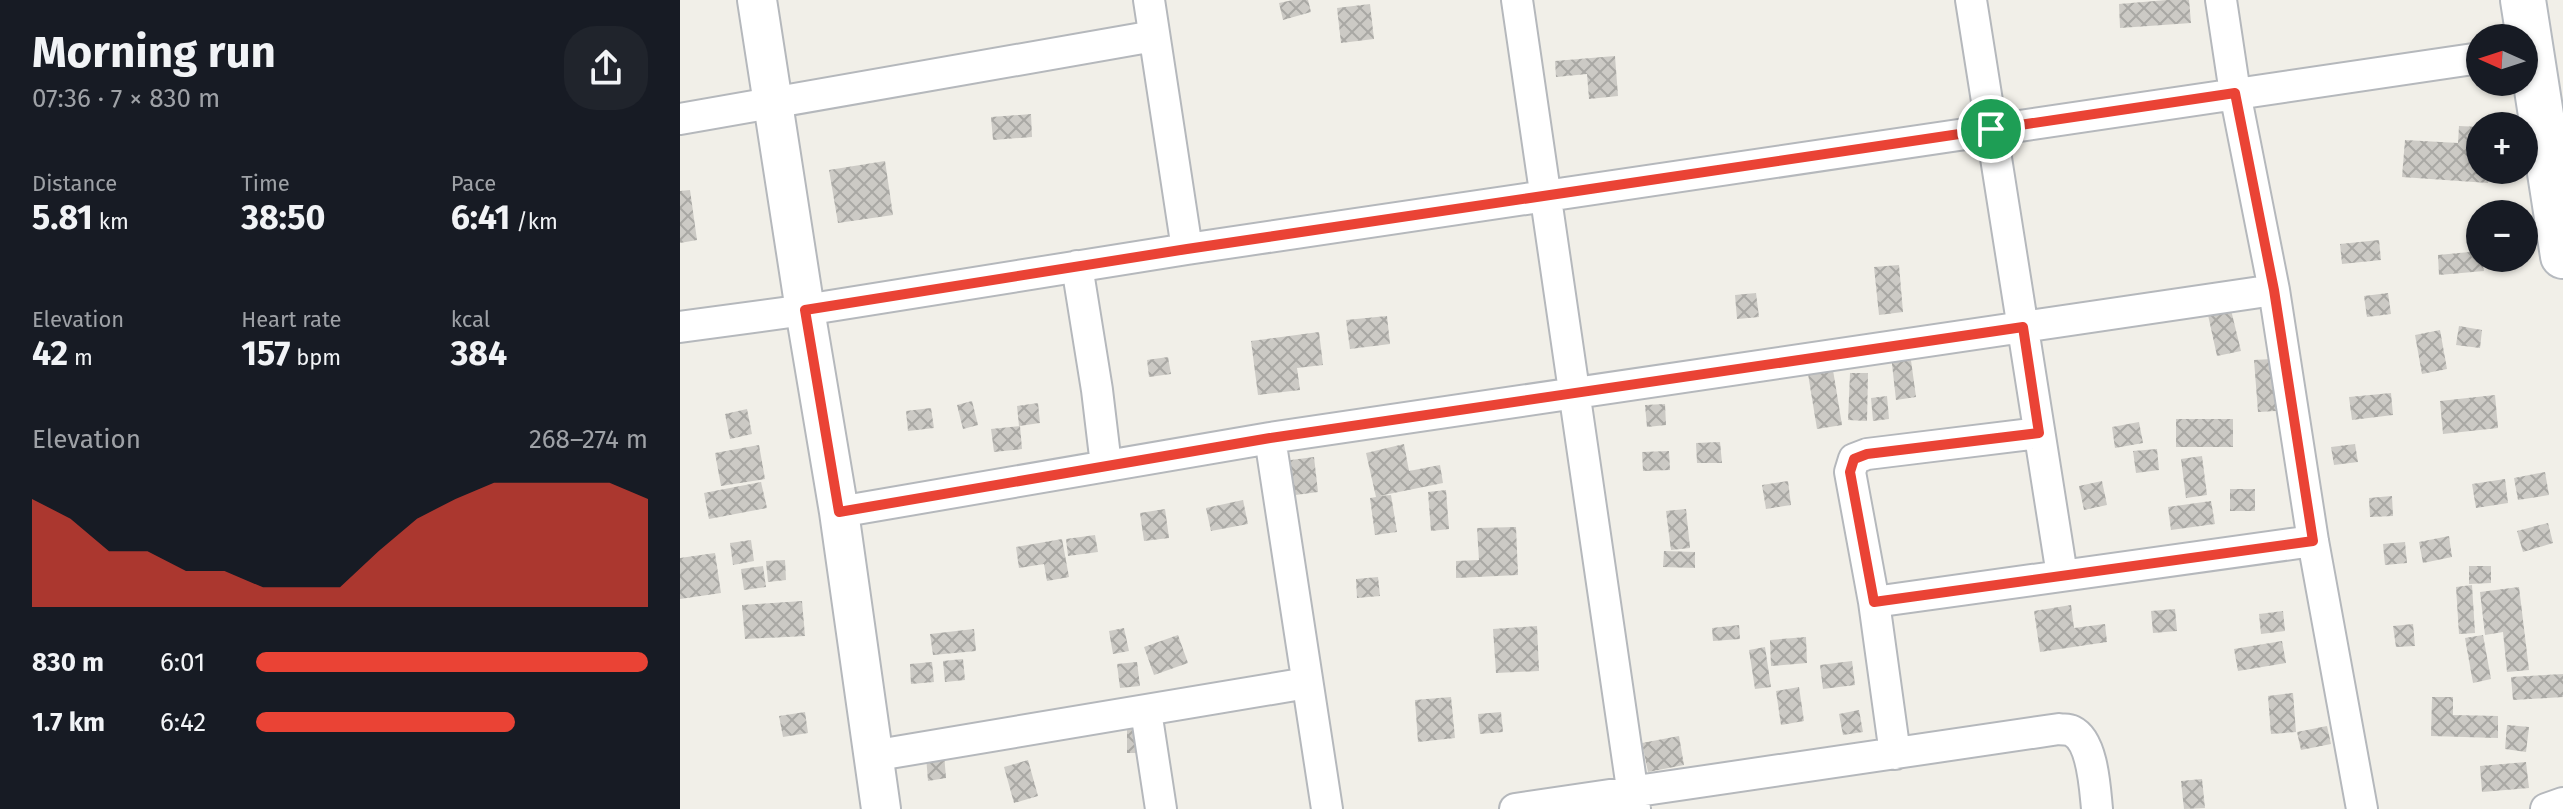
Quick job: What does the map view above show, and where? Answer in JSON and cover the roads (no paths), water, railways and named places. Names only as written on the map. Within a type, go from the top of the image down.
[{"type":"main road","points":[[2523,0],[2555,146],[2563,256]]},
{"type":"street","points":[[757,0],[839,512],[881,809]]},
{"type":"street","points":[[1149,0],[1187,249]]},
{"type":"street","points":[[1517,0],[1634,800]]},
{"type":"street","points":[[1971,0],[2062,575]]},
{"type":"street","points":[[2221,0],[2235,93],[2274,290],[2313,541],[2362,809]]},
{"type":"street","points":[[680,119],[1154,36]]},
{"type":"street","points":[[680,327],[2466,60]]},
{"type":"street","points":[[1077,266],[1106,465]]},
{"type":"street","points":[[839,512],[1270,438],[2274,290]]},
{"type":"street","points":[[1895,754],[1874,602],[1850,472],[1854,459],[1867,454],[2039,433]]},
{"type":"street","points":[[1270,438],[1327,809]]},
{"type":"street","points":[[1874,602],[2313,541]]},
{"type":"street","points":[[872,756],[1307,683]]},
{"type":"street","points":[[1146,711],[1161,809]]},
{"type":"street","points":[[1515,809],[1634,800],[2059,729],[2072,731],[2089,755],[2097,809]]},
{"type":"street","points":[[2546,809],[2563,803]]}]
